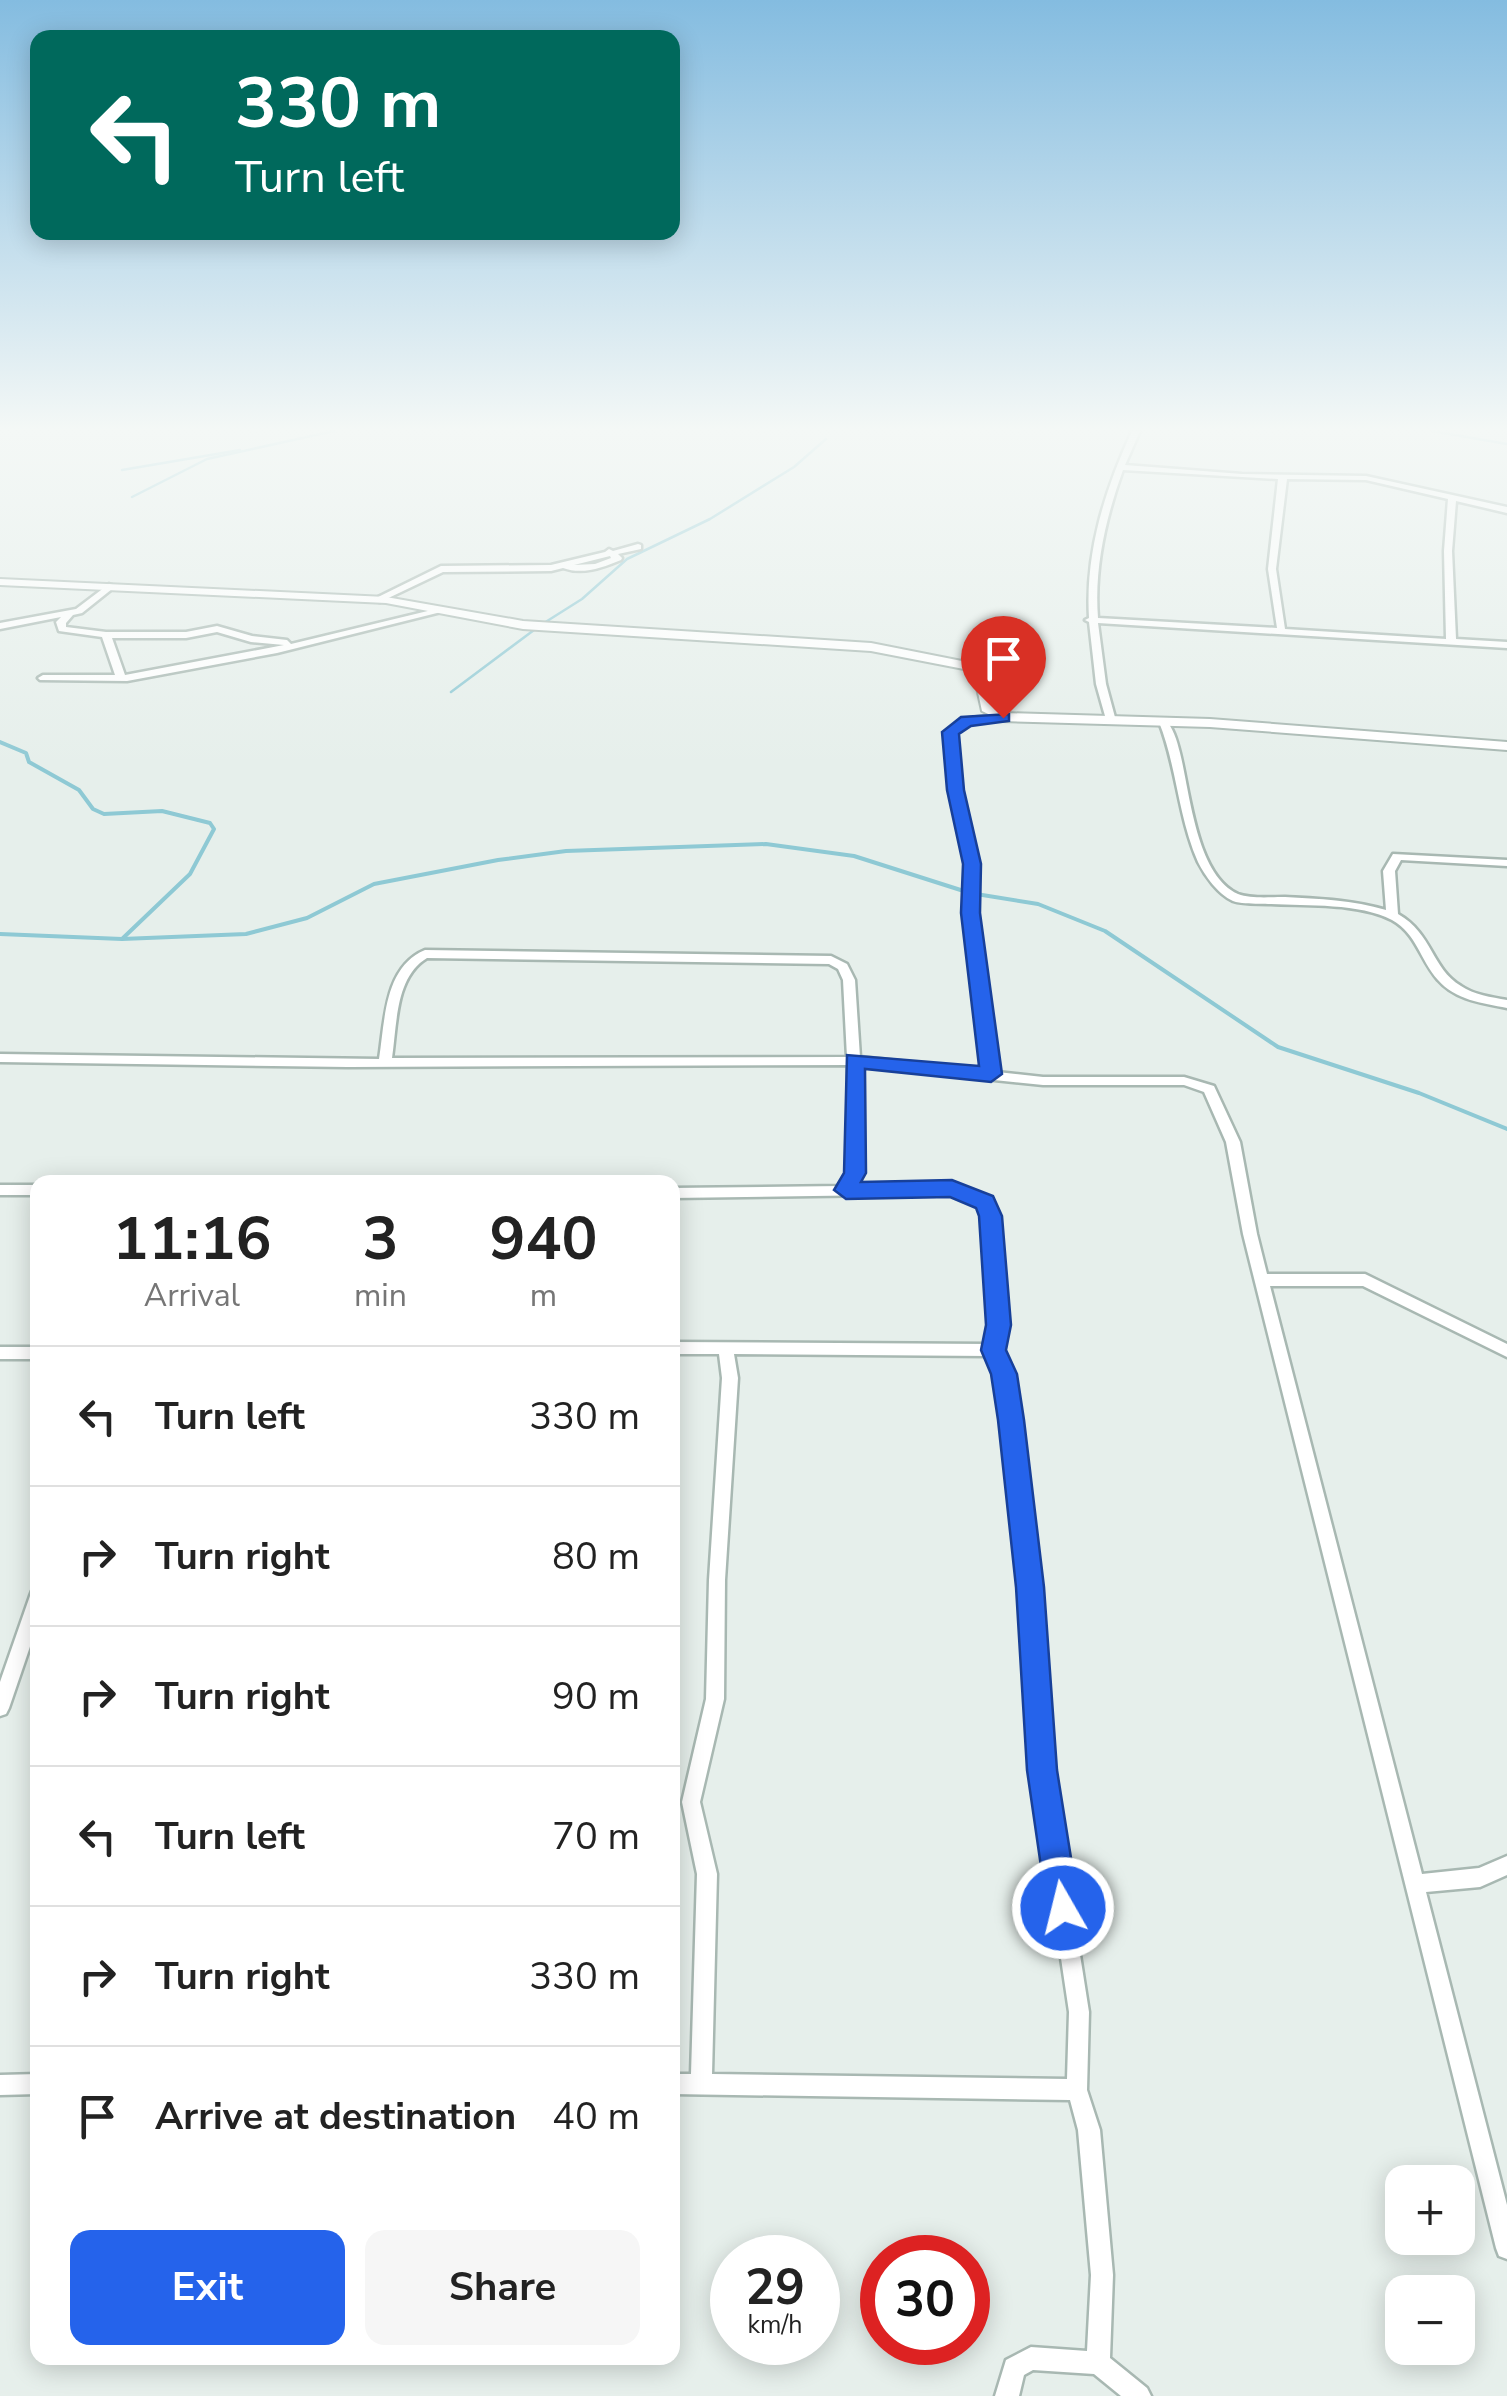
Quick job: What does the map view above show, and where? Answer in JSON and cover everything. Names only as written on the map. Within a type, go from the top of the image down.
[{"type":"street","points":[[1099,543],[1090,620],[1096,672],[1111,721]]},
{"type":"street","points":[[1275,543],[1272,569],[1281,628]]},
{"type":"street","points":[[1450,543],[1452,640]]},
{"type":"street","points":[[377,600],[441,569],[551,568],[638,547]]},
{"type":"street","points":[[0,582],[377,600],[536,626],[872,647],[954,662],[980,673],[985,705],[1003,718]]},
{"type":"street","points":[[108,587],[69,614],[61,622],[62,629],[106,635],[186,635],[216,629],[258,641],[302,644]]},
{"type":"street","points":[[43,678],[120,678],[302,644],[436,612]]},
{"type":"street","points":[[0,626],[69,614]]},
{"type":"street","points":[[1090,620],[1281,628],[1507,645]]},
{"type":"street","points":[[106,635],[120,678]]},
{"type":"street","points":[[991,1074],[971,913],[972,864],[956,790],[950,732],[966,721],[1003,718],[1164,722],[1507,746]]},
{"type":"street","points":[[1164,722],[1179,759],[1187,812],[1207,871],[1225,892],[1238,898],[1392,915],[1414,934],[1454,990],[1478,1001],[1507,1004]]},
{"type":"street","points":[[1392,915],[1389,870],[1397,856],[1507,863]]},
{"type":"street","points":[[384,1062],[407,964],[425,954],[832,960],[843,967],[849,980],[854,1060],[855,1173],[846,1190]]},
{"type":"street","points":[[0,1058],[384,1062],[854,1060],[1042,1081],[1184,1081],[1209,1089],[1233,1142],[1250,1234],[1265,1280],[1507,2248]]},
{"type":"street","points":[[680,1193],[952,1189],[984,1202],[990,1216],[998,1325],[994,1350],[1004,1374],[1011,1420],[1030,1587],[1042,1770],[1078,2012],[1076,2090],[1090,2130],[1102,2275],[1098,2363]]},
{"type":"street","points":[[0,1190],[30,1190]]},
{"type":"street","points":[[1265,1280],[1365,1280],[1507,1351]]},
{"type":"street","points":[[680,1348],[994,1350]]},
{"type":"street","points":[[701,2084],[708,1874],[691,1802],[714,1699],[730,1378],[725,1348]]},
{"type":"street","points":[[0,1353],[30,1352]]},
{"type":"street","points":[[0,1708],[30,1620]]},
{"type":"street","points":[[1416,1884],[1480,1878],[1507,1865]]},
{"type":"street","points":[[0,2085],[30,2084]]},
{"type":"street","points":[[680,2084],[1076,2090]]},
{"type":"street","points":[[1006,2396],[1014,2368],[1032,2358],[1098,2363],[1139,2396]]},
{"type":"waterway","points":[[544,623],[582,599],[627,559],[661,543]]},
{"type":"waterway","points":[[451,692],[534,630]]},
{"type":"waterway","points":[[5,744],[0,742],[26,753],[29,762],[79,790],[93,809],[104,814],[162,811],[210,823],[214,829],[190,874],[122,939]]},
{"type":"waterway","points":[[122,939],[246,934],[307,918],[374,884],[566,851],[766,844],[854,856],[970,893],[1038,904],[1105,931],[1278,1047],[1419,1093],[1507,1129]]},
{"type":"waterway","points":[[0,934],[122,939]]},
{"type":"route","points":[[1003,718],[966,721],[950,732],[956,790],[970,845],[971,913],[991,1074],[854,1060],[855,1173],[846,1190],[952,1189],[970,1193],[984,1202],[990,1216],[998,1325],[994,1350],[1004,1374],[1011,1420],[1030,1587],[1042,1770],[1063,1908]]}]
